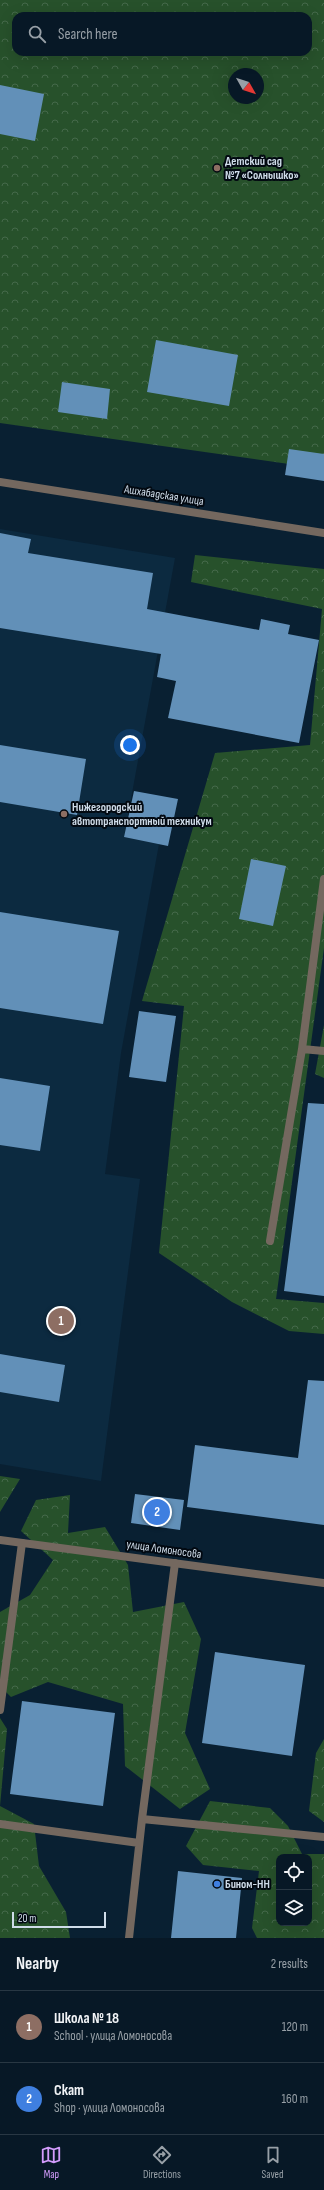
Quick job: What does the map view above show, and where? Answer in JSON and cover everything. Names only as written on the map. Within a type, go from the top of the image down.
[{"type":"street","name":"Ашхабадская улица","points":[[0,482],[324,533]]},
{"type":"street","points":[[270,1241],[302,1049],[324,879]]},
{"type":"street","points":[[302,1049],[324,1051]]},
{"type":"street","name":"улица Ломоносова","points":[[0,1540],[324,1583]]},
{"type":"street","points":[[0,1710],[22,1543]]},
{"type":"street","points":[[129,1938],[139,1843],[175,1563]]},
{"type":"street","points":[[142,1819],[324,1837]]},
{"type":"street","points":[[0,1824],[139,1843]]},
{"type":"shaded area","points":[[0,529],[175,558],[124,837],[159,844],[121,1053],[105,1174],[140,1179],[101,1481],[0,1464]]},
{"type":"green space","points":[[0,0],[324,0],[324,469],[0,423]]},
{"type":"green space","points":[[195,555],[324,569],[324,948],[276,1299],[324,1303],[324,1334],[289,1331],[232,1302],[159,1253],[184,1006],[142,1001],[215,753],[310,745],[322,609],[191,582]]},
{"type":"green space","points":[[324,1025],[324,1078],[315,1074]]},
{"type":"green space","points":[[0,1476],[20,1479],[0,1512]]},
{"type":"green space","points":[[70,1495],[68,1533],[105,1527],[128,1565],[133,1612],[184,1602],[201,1639],[185,1733],[210,1789],[180,1809],[125,1766],[123,1704],[48,1682],[11,1697],[0,1686],[0,1612],[30,1595],[53,1560],[21,1531],[36,1500]]},
{"type":"green space","points":[[0,1718],[7,1729],[0,1806]]},
{"type":"green space","points":[[324,1739],[324,1822],[309,1811],[316,1753]]},
{"type":"green space","points":[[210,1801],[270,1808],[288,1826],[302,1854],[276,1854],[276,1926],[312,1926],[312,1854],[324,1854],[324,1938],[257,1938],[252,1928],[259,1871],[203,1865],[186,1846]]},
{"type":"green space","points":[[0,1806],[34,1824],[39,1866],[66,1912],[70,1938],[0,1938]]},
{"type":"building","points":[[0,85],[44,94],[35,141],[0,134]]},
{"type":"building","points":[[156,340],[238,355],[229,406],[147,392]]},
{"type":"building","points":[[62,382],[110,389],[107,419],[58,412]]},
{"type":"building","points":[[289,449],[324,454],[324,481],[285,475]]},
{"type":"building","points":[[0,533],[31,539],[28,553],[153,573],[147,609],[259,630],[261,619],[290,625],[288,634],[319,640],[299,743],[168,718],[176,681],[157,677],[161,654],[0,628]]},
{"type":"building","points":[[0,745],[86,759],[77,815],[0,802]]},
{"type":"building","points":[[134,791],[178,799],[168,846],[124,837]]},
{"type":"building","points":[[251,859],[286,866],[273,926],[239,919]]},
{"type":"building","points":[[0,912],[119,931],[103,1024],[0,1008]]},
{"type":"building","points":[[139,1011],[176,1016],[166,1082],[129,1077]]},
{"type":"building","points":[[0,1078],[50,1086],[40,1151],[0,1145]]},
{"type":"building","points":[[308,1103],[324,1104],[324,1296],[284,1291]]},
{"type":"building","points":[[0,1354],[65,1365],[59,1402],[0,1392]]},
{"type":"building","points":[[308,1380],[324,1381],[324,1525],[187,1507],[195,1445],[298,1458]]},
{"type":"building","points":[[135,1494],[184,1500],[180,1530],[131,1523]]},
{"type":"building","points":[[215,1652],[305,1665],[292,1756],[202,1743]]},
{"type":"building","points":[[22,1701],[115,1713],[103,1806],[10,1794]]},
{"type":"building","points":[[178,1871],[242,1878],[236,1938],[171,1938]]},
{"type":"place","name":"Детский сад №7 «Солнышко»","points":[[217,168]]},
{"type":"place","name":"Нижегородский автотранспортный техникум","points":[[64,814]]},
{"type":"place","name":"Школа № 18","points":[[61,1321]]},
{"type":"place","name":"Скат","points":[[157,1512]]},
{"type":"place","name":"Бином-НН","points":[[217,1884]]}]
